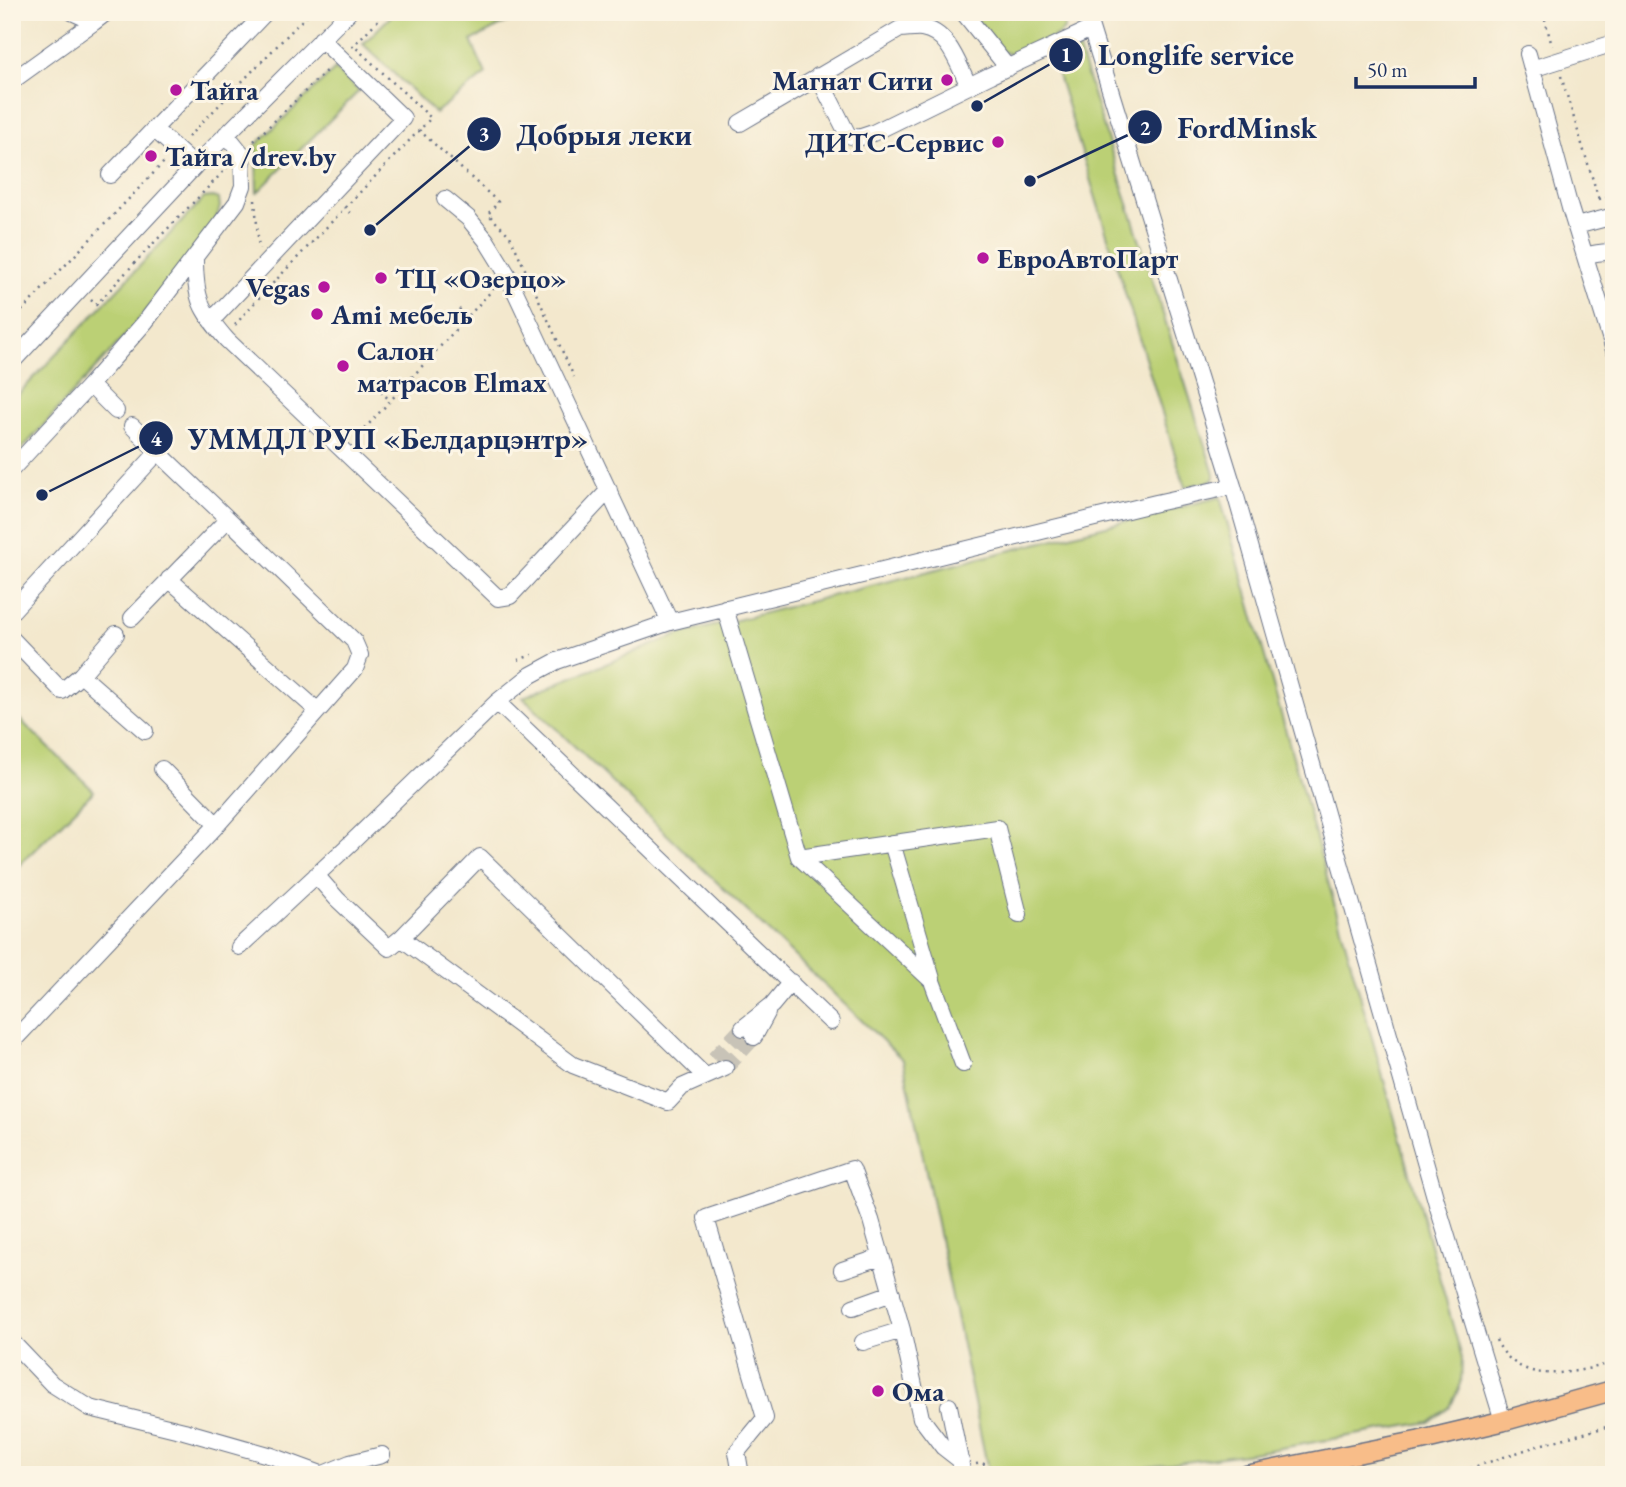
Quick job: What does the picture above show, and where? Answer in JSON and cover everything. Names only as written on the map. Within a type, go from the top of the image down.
[{"type":"main road","points":[[1248,1475],[1419,1441],[1614,1391]]},
{"type":"street","points":[[72,12],[101,17]]},
{"type":"street","points":[[12,362],[195,166],[349,12]]},
{"type":"street","points":[[963,12],[1007,68]]},
{"type":"street","points":[[1086,12],[1233,486],[1437,1204],[1503,1421]]},
{"type":"street","points":[[110,175],[264,14]]},
{"type":"street","points":[[12,81],[101,17]]},
{"type":"street","points":[[740,123],[900,29],[931,30],[944,39],[969,86]]},
{"type":"street","points":[[818,76],[848,135],[858,138],[1091,29]]},
{"type":"street","points":[[211,321],[403,118],[321,39]]},
{"type":"street","points":[[1614,43],[1556,61],[1530,62],[1576,226],[1591,253],[1614,350]]},
{"type":"street","points":[[154,129],[195,166]]},
{"type":"street","points":[[12,469],[146,321],[237,202],[243,186],[242,153],[226,134]]},
{"type":"street","points":[[445,199],[468,218],[486,240],[507,274],[670,622]]},
{"type":"street","points":[[1576,226],[1609,217]]},
{"type":"street","points":[[1591,253],[1614,243]]},
{"type":"street","points":[[1591,253],[1614,251]]},
{"type":"street","points":[[195,258],[195,284],[199,299],[211,321],[227,340],[498,598],[510,596],[609,490]]},
{"type":"street","points":[[90,385],[116,411]]},
{"type":"street","points":[[12,1042],[217,825],[355,669],[360,655],[354,641],[132,426]]},
{"type":"street","points":[[12,611],[158,452]]},
{"type":"street","points":[[239,947],[497,702],[531,675],[557,661],[670,622],[1233,486]]},
{"type":"street","points":[[132,618],[228,519]]},
{"type":"street","points":[[169,579],[318,711]]},
{"type":"street","points":[[725,608],[799,857],[932,981]]},
{"type":"street","points":[[12,639],[61,691],[81,675],[116,634]]},
{"type":"street","points":[[81,675],[145,731]]},
{"type":"street","points":[[497,702],[831,1021]]},
{"type":"street","points":[[162,769],[217,825]]},
{"type":"street","points":[[799,857],[997,828],[1019,915]]},
{"type":"street","points":[[892,843],[932,981],[963,1064]]},
{"type":"street","points":[[316,875],[337,899],[389,948],[480,857],[705,1076]]},
{"type":"street","points":[[401,938],[573,1065],[668,1102],[682,1087],[705,1076],[719,1064]]},
{"type":"street","points":[[748,1033],[790,982]]},
{"type":"street","points":[[741,1475],[737,1452],[765,1418],[706,1218],[852,1169],[871,1220],[892,1293],[902,1330],[908,1377],[921,1418],[962,1468]]},
{"type":"street","points":[[842,1270],[881,1256]]},
{"type":"street","points":[[853,1307],[892,1293]]},
{"type":"street","points":[[863,1342],[902,1330]]},
{"type":"street","points":[[12,1342],[52,1384],[90,1408],[272,1456],[321,1474],[382,1455]]},
{"type":"street","points":[[949,1406],[962,1468]]},
{"type":"path","points":[[12,321],[310,12]]},
{"type":"path","points":[[143,254],[386,12]]},
{"type":"path","points":[[1543,12],[1599,199],[1609,217]]},
{"type":"path","points":[[235,325],[431,118],[353,46]]},
{"type":"path","points":[[419,131],[455,164]]},
{"type":"path","points":[[255,193],[259,255]]},
{"type":"path","points":[[1599,199],[1614,195]]},
{"type":"path","points":[[344,207],[349,213]]},
{"type":"path","points":[[353,441],[521,259]]},
{"type":"path","points":[[1614,262],[1610,266],[1614,280]]},
{"type":"path","points":[[241,289],[260,307]]},
{"type":"path","points":[[459,309],[467,317]]},
{"type":"path","points":[[381,391],[390,401]]},
{"type":"path","points":[[1494,1336],[1501,1351],[1530,1372],[1561,1374],[1614,1363]]},
{"type":"path","points":[[1450,1475],[1544,1444],[1614,1425]]},
{"type":"path","points":[[921,1475],[982,1463],[1007,1475]]},
{"type":"green space","points":[[395,12],[526,12],[471,41],[486,74],[435,113],[363,44]]},
{"type":"green space","points":[[971,12],[1062,12],[1065,27],[1062,32],[1044,43],[1020,54],[1012,54],[1003,52]]},
{"type":"green space","points":[[1079,50],[1214,474],[1211,481],[1185,487],[1053,59]]},
{"type":"green space","points":[[335,69],[359,91],[257,193],[256,145]]},
{"type":"green space","points":[[204,198],[219,199],[220,207],[215,222],[133,327],[12,460],[12,401]]},
{"type":"green space","points":[[1220,497],[1462,1358],[1461,1384],[1450,1407],[1429,1422],[1252,1453],[1088,1475],[989,1475],[903,1060],[523,697],[678,635]]},
{"type":"green space","points":[[12,712],[94,791],[12,872]]},
{"type":"tunnel","points":[[714,1059],[743,1028]]},
{"type":"tunnel","points":[[725,1068],[754,1037]]},
{"type":"place","name":"Магнат Cити","points":[[947,80]]},
{"type":"place","name":"Тайга","points":[[176,90]]},
{"type":"place","name":"Longlife service","points":[[977,106]]},
{"type":"place","name":"ДИТС-Сервис","points":[[998,142]]},
{"type":"place","name":"Тайга /drev.by","points":[[151,156]]},
{"type":"place","name":"FordMinsk","points":[[1030,181]]},
{"type":"place","name":"Добрыя леки","points":[[370,230]]},
{"type":"place","name":"ЕвроАвтоПарт","points":[[983,258]]},
{"type":"place","name":"ТЦ «Озерцо»","points":[[381,278]]},
{"type":"place","name":"Vegas","points":[[324,287]]},
{"type":"place","name":"Ami мебель","points":[[317,314]]},
{"type":"place","name":"Салон матрасов Elmax","points":[[343,366]]},
{"type":"place","name":"УММДЛ РУП «Белдарцэнтр»","points":[[42,495]]},
{"type":"place","name":"Ома","points":[[878,1391]]}]
